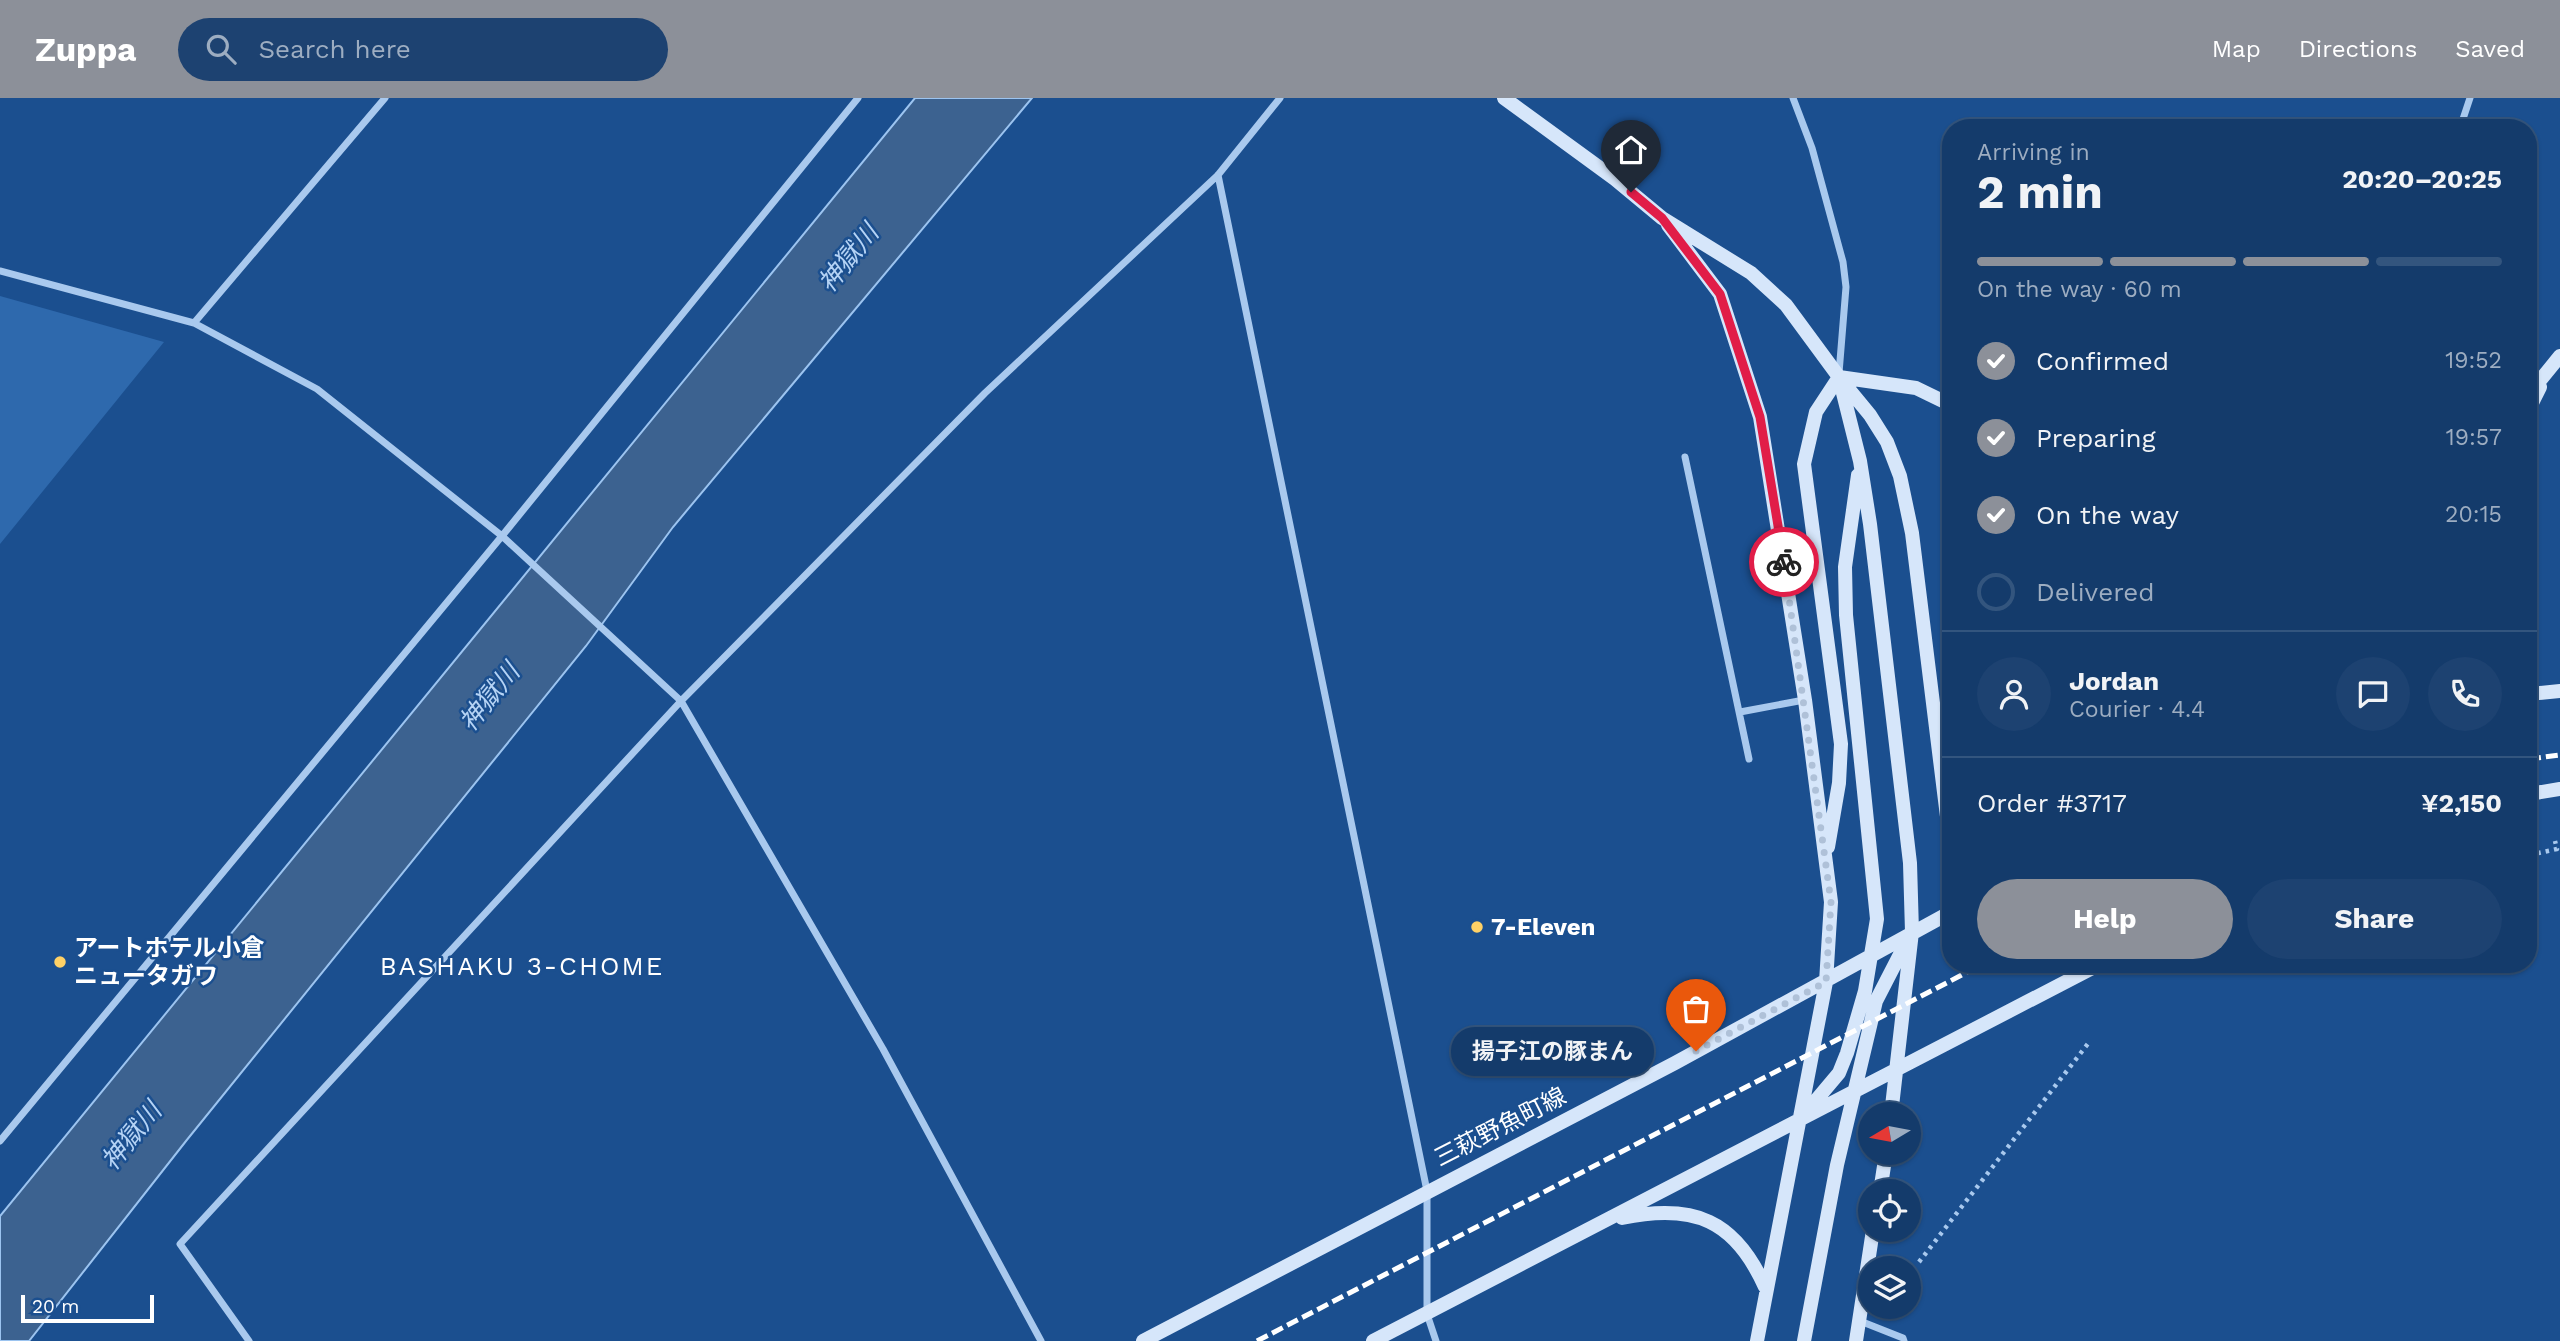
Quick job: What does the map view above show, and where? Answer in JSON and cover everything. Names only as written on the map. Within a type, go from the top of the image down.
[{"type":"street","points":[[194,323],[385,98]]},
{"type":"street","points":[[0,1141],[502,536],[858,98]]},
{"type":"street","points":[[249,1341],[180,1244],[681,701],[985,393],[1218,175],[1280,98]]},
{"type":"street","points":[[1504,98],[1615,178],[1662,218],[1751,274],[1786,305],[1882,433],[1900,476],[1912,533],[1942,776]]},
{"type":"street","points":[[1793,98],[1812,148],[1843,262],[1846,287],[1839,377],[1860,461],[1910,863],[1912,932],[1893,1102]]},
{"type":"street","points":[[2463,119],[2470,98]]},
{"type":"street","points":[[1218,175],[1427,1191],[1427,1314],[1436,1341]]},
{"type":"street","points":[[1662,218],[1720,294],[1760,417],[1805,699],[1831,902],[1826,982],[1756,1341]]},
{"type":"street","points":[[0,271],[194,323],[317,389],[502,536],[681,701],[883,1049],[1041,1341]]},
{"type":"street","points":[[2537,385],[2560,356]]},
{"type":"street","points":[[2537,393],[2547,373]]},
{"type":"street","points":[[1839,377],[1916,388],[1942,400]]},
{"type":"street","points":[[1826,861],[1839,783],[1841,744],[1804,464],[1816,412],[1839,377]]},
{"type":"street","points":[[1685,457],[1749,759]]},
{"type":"street","points":[[1801,1117],[1829,1086],[1843,1063],[1873,955],[1877,919],[1846,615],[1846,567],[1860,461]]},
{"type":"street","points":[[2537,693],[2560,691]]},
{"type":"street","points":[[1740,712],[1805,699]]},
{"type":"street","points":[[2537,793],[2560,789]]},
{"type":"street","name":"三萩野魚町線","points":[[1143,1341],[1826,982],[1942,917]]},
{"type":"street","points":[[1804,1341],[1853,1092],[1876,1000],[1885,978],[1912,932]]},
{"type":"street","points":[[1373,1341],[2083,973]]},
{"type":"street","points":[[1605,1222],[1641,1214],[1695,1216],[1734,1236],[1746,1249],[1765,1287]]},
{"type":"street","points":[[1856,1341],[1872,1242]]},
{"type":"street","points":[[1859,1321],[1904,1341]]},
{"type":"path","points":[[2537,853],[2557,849],[2555,841]]},
{"type":"path","points":[[1921,1259],[2090,1041]]},
{"type":"shaded area","points":[[0,296],[164,342],[0,544]]},
{"type":"water","name":"神獄川","points":[[915,98],[1032,98],[673,527],[586,646],[186,1141],[29,1341],[0,1341],[0,1216]]},
{"type":"railway","points":[[2537,758],[2560,755]]},
{"type":"railway","points":[[1257,1341],[1966,973]]},
{"type":"way so far","points":[[1696,1051],[1826,982],[1831,902],[1784,562]]},
{"type":"place","name":"7-Eleven","points":[[1477,927]]},
{"type":"place","name":"アートホテル小倉 ニュータガワ","points":[[60,962]]},
{"type":"place","name":"揚子江の豚まん","points":[[1696,1051]]},
{"type":"district","name":"BASHAKU 3-CHOME","points":[[522,966]]},
{"type":"route","points":[[1631,192],[1662,218],[1720,294],[1760,417],[1784,562]]}]
